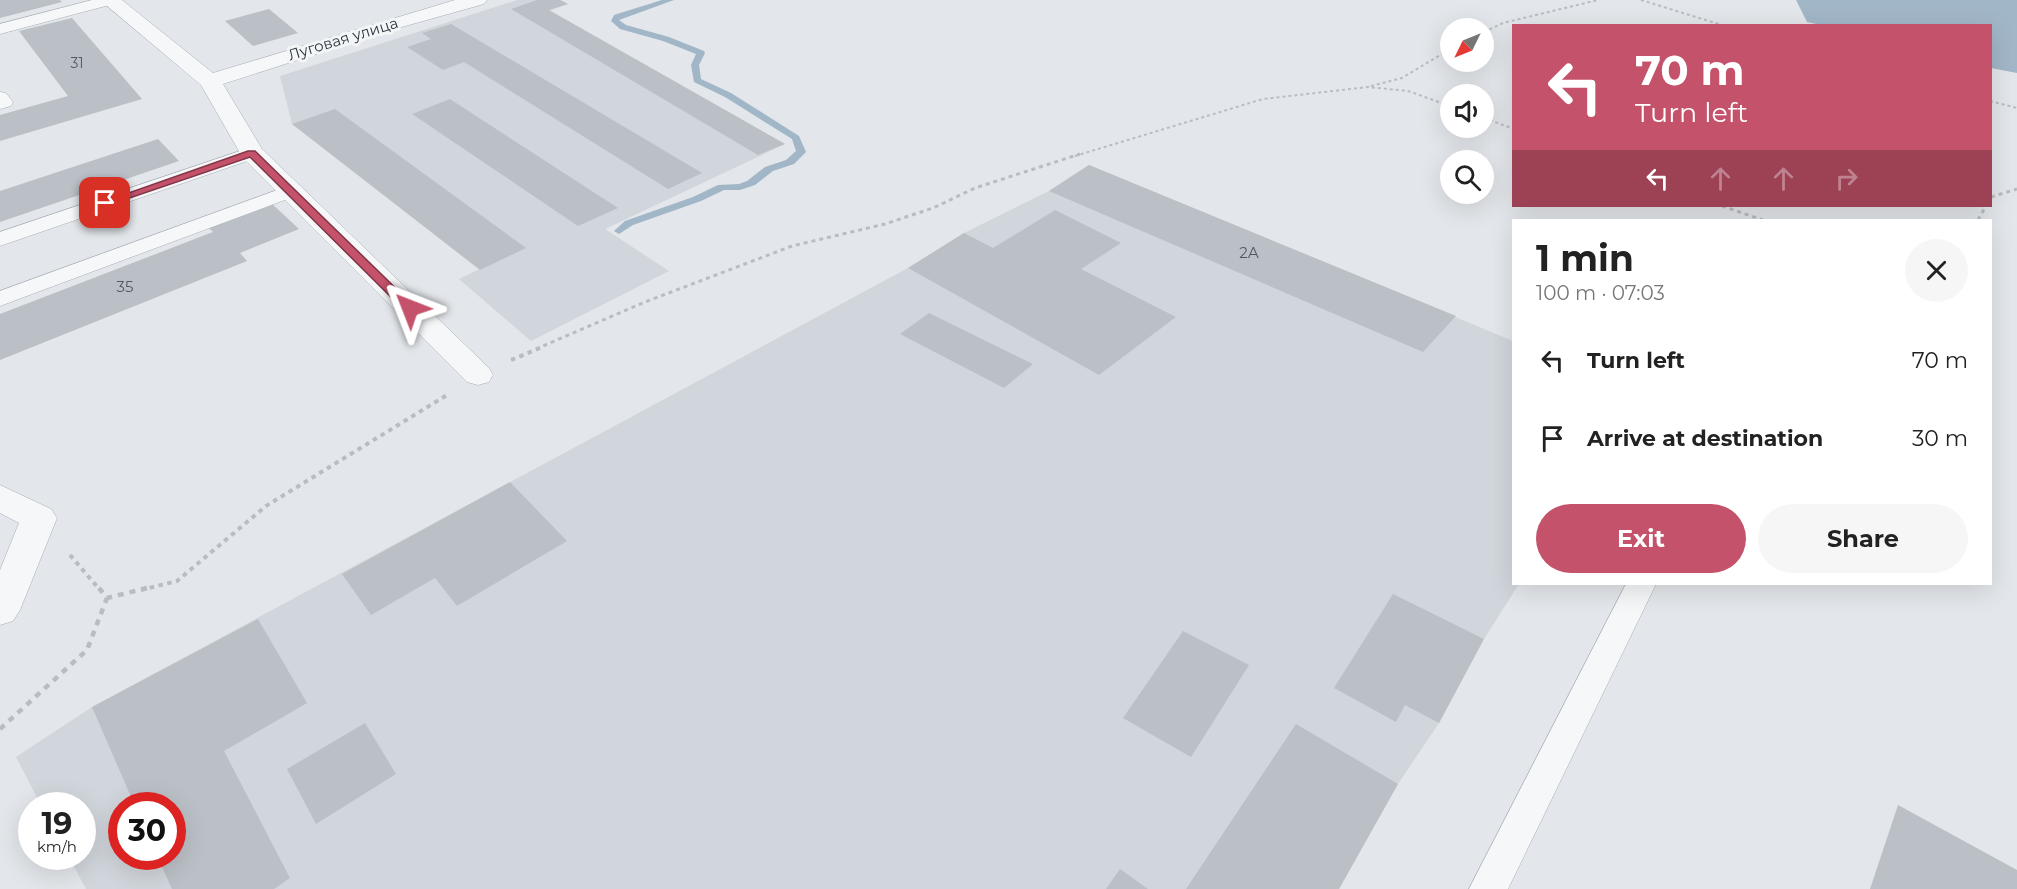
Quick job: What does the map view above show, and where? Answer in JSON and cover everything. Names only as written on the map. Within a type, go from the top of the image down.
[{"type":"street","points":[[110,0],[210,81],[252,153],[478,375]]},
{"type":"street","name":"Луговая улица","points":[[210,81],[384,26],[477,0]]},
{"type":"street","points":[[0,498],[39,518],[7,599],[0,610]]},
{"type":"lane","points":[[0,28],[110,0]]},
{"type":"lane","points":[[0,97],[4,102],[0,103]]},
{"type":"lane","points":[[0,239],[252,153]]},
{"type":"lane","points":[[0,299],[291,191]]},
{"type":"lane","points":[[1488,889],[1640,585]]},
{"type":"path","points":[[1494,27],[1503,23],[1598,0]]},
{"type":"path","points":[[1641,0],[1719,24]]},
{"type":"path","points":[[107,598],[177,581],[266,506],[478,375],[645,302],[792,246],[885,224],[933,208],[975,188],[1045,165],[1263,99],[1368,87],[1402,78],[1440,55]]},
{"type":"path","points":[[1368,87],[1408,91],[1440,102]]},
{"type":"path","points":[[1992,102],[2017,108]]},
{"type":"path","points":[[1494,122],[1512,128]]},
{"type":"path","points":[[1992,197],[2017,189]]},
{"type":"path","points":[[1725,207],[1760,219]]},
{"type":"path","points":[[39,518],[107,598]]},
{"type":"path","points":[[0,729],[87,650],[107,598]]},
{"type":"shaded area","points":[[517,0],[560,0],[568,4],[549,11],[785,144],[605,229],[669,271],[531,341],[459,279],[480,269],[292,124],[280,76]]},
{"type":"shaded area","points":[[1089,165],[1512,341],[1512,585],[1518,585],[1484,639],[1439,723],[1398,784],[1339,889],[86,889],[76,870],[96,870],[96,792],[34,792],[16,757],[92,707],[908,268],[964,233],[1049,191]]},
{"type":"water","points":[[1796,0],[2017,0],[2017,73],[1992,68],[1992,24],[1816,24],[1807,22]]},
{"type":"building","points":[[0,0],[60,0],[62,2],[0,18]]},
{"type":"building","points":[[537,0],[560,0],[568,4],[549,10],[785,144],[758,155],[511,9]]},
{"type":"building","points":[[269,9],[298,33],[253,46],[225,21]]},
{"type":"building","points":[[72,18],[142,99],[0,141],[0,115],[68,96],[19,31]]},
{"type":"building","points":[[451,24],[702,173],[668,189],[464,62],[443,70],[407,47],[431,39],[422,33]]},
{"type":"building","points":[[450,99],[618,208],[578,226],[412,114]]},
{"type":"building","points":[[335,109],[526,248],[480,270],[292,124]]},
{"type":"building","points":[[158,139],[179,161],[0,222],[0,191]]},
{"type":"building","points":[[1089,165],[1456,316],[1423,352],[1049,191]]},
{"type":"building","points":[[270,202],[299,229],[240,253],[247,261],[0,360],[0,314],[213,232],[207,226]]},
{"type":"building","points":[[1055,210],[1121,243],[1081,269],[1176,317],[1099,375],[908,268],[964,233],[993,248]]},
{"type":"building","points":[[929,313],[1033,364],[1004,388],[900,334]]},
{"type":"building","points":[[510,482],[567,541],[457,606],[435,578],[371,615],[342,574]]},
{"type":"building","points":[[1393,594],[1484,639],[1439,723],[1405,705],[1396,722],[1334,688]]},
{"type":"building","points":[[258,619],[307,703],[224,751],[290,878],[274,889],[172,889],[163,870],[186,870],[186,792],[129,792],[92,707]]},
{"type":"building","points":[[1183,631],[1249,665],[1191,757],[1123,718]]},
{"type":"building","points":[[365,723],[396,774],[316,824],[287,769]]},
{"type":"building","points":[[1296,724],[1398,784],[1339,889],[1186,889]]},
{"type":"building","points":[[1898,805],[2017,870],[2017,889],[1870,889]]},
{"type":"building","points":[[1120,869],[1148,889],[1106,889]]},
{"type":"waterway","points":[[619,231],[629,223],[697,199],[722,187],[740,187],[751,183],[769,169],[790,162],[801,152],[796,138],[728,95],[697,80],[695,65],[701,53],[666,39],[623,27],[615,21],[617,17],[670,0]]},
{"type":"route","points":[[105,203],[252,153],[410,308]]}]
